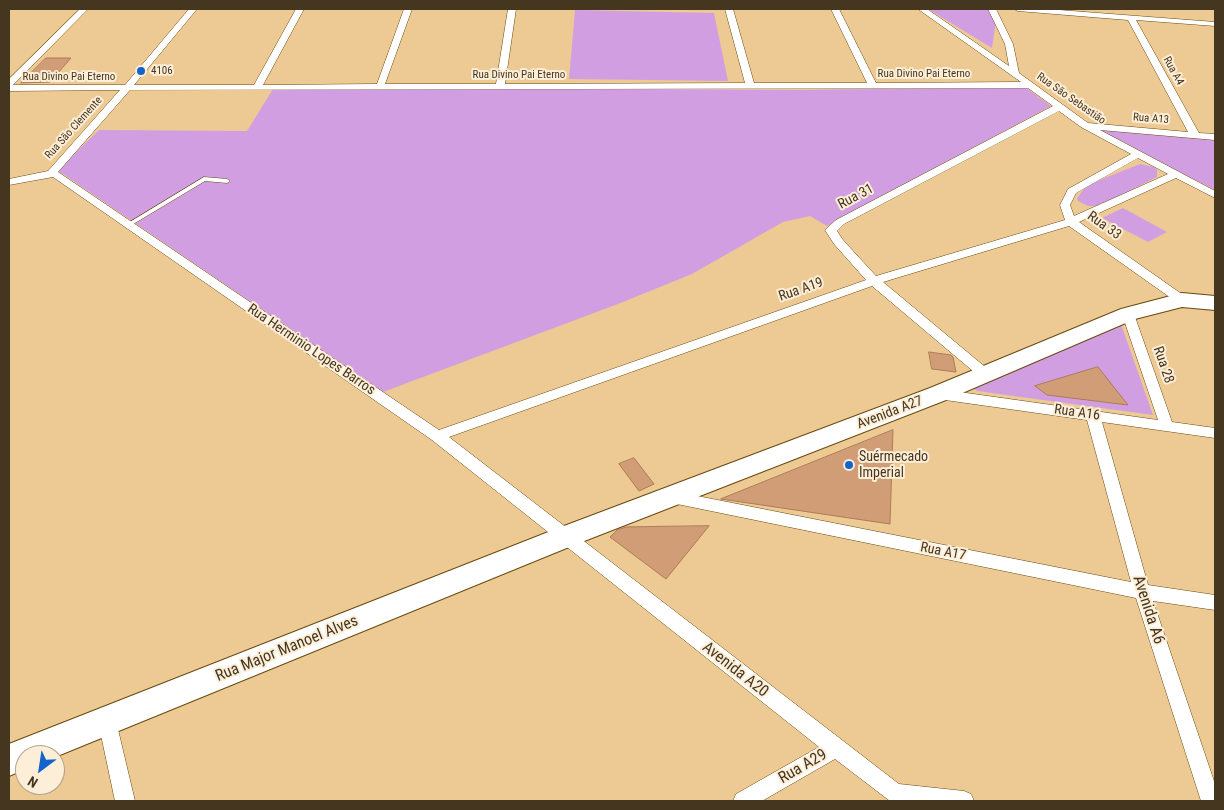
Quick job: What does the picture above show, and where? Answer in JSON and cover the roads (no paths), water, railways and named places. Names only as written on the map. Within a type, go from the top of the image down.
[{"type":"main road","name":"Avenida A27","points":[[565,537],[938,394],[1128,314],[1182,300],[1215,303]]},
{"type":"main road","name":"Rua Major Manoel Alves","points":[[9,760],[565,537]]},
{"type":"street","points":[[9,84],[84,9]]},
{"type":"street","name":"Rua São Clemente","points":[[51,173],[127,88],[193,9]]},
{"type":"street","points":[[257,87],[300,9]]},
{"type":"street","points":[[380,87],[408,9]]},
{"type":"street","points":[[500,87],[512,9]]},
{"type":"street","points":[[729,9],[750,86]]},
{"type":"street","points":[[835,9],[873,86]]},
{"type":"street","name":"Rua São Sebastião","points":[[922,9],[1084,125],[1136,155],[1215,195]]},
{"type":"street","points":[[992,9],[1009,44],[1015,74]]},
{"type":"street","points":[[1018,9],[1215,24]]},
{"type":"street","name":"Rua A4","points":[[1131,18],[1195,135]]},
{"type":"street","name":"Rua Divino Pai Eterno","points":[[9,88],[1029,85]]},
{"type":"street","name":"Rua 31","points":[[985,374],[874,281],[832,235],[831,230],[834,226],[1058,108]]},
{"type":"street","name":"Rua A13","points":[[1084,125],[1215,137]]},
{"type":"street","name":"Rua 33","points":[[1136,155],[1072,191],[1065,205],[1071,222],[1182,300]]},
{"type":"street","points":[[9,182],[51,173]]},
{"type":"street","name":"Rua Herminio Lopes Barros","points":[[51,173],[57,175],[438,436],[565,537]]},
{"type":"street","name":"Rua A19","points":[[438,436],[874,281],[1071,222],[1174,174]]},
{"type":"street","name":"Rua 28","points":[[1128,314],[1167,426]]},
{"type":"street","name":"Rua A16","points":[[938,394],[1215,433]]},
{"type":"street","name":"Avenida A6","points":[[1093,416],[1142,592],[1211,801]]},
{"type":"street","name":"Rua A17","points":[[672,497],[1142,592],[1215,602]]},
{"type":"street","name":"Avenida A20","points":[[565,537],[901,797]]},
{"type":"street","points":[[107,721],[125,801]]},
{"type":"street","name":"Rua A29","points":[[743,801],[836,748]]},
{"type":"street","points":[[901,797],[964,801]]},
{"type":"lane","points":[[128,225],[204,179],[227,181]]},
{"type":"place","name":"4106","points":[[141,71]]},
{"type":"place","name":"Suérmecado Imperial","points":[[849,465]]}]
